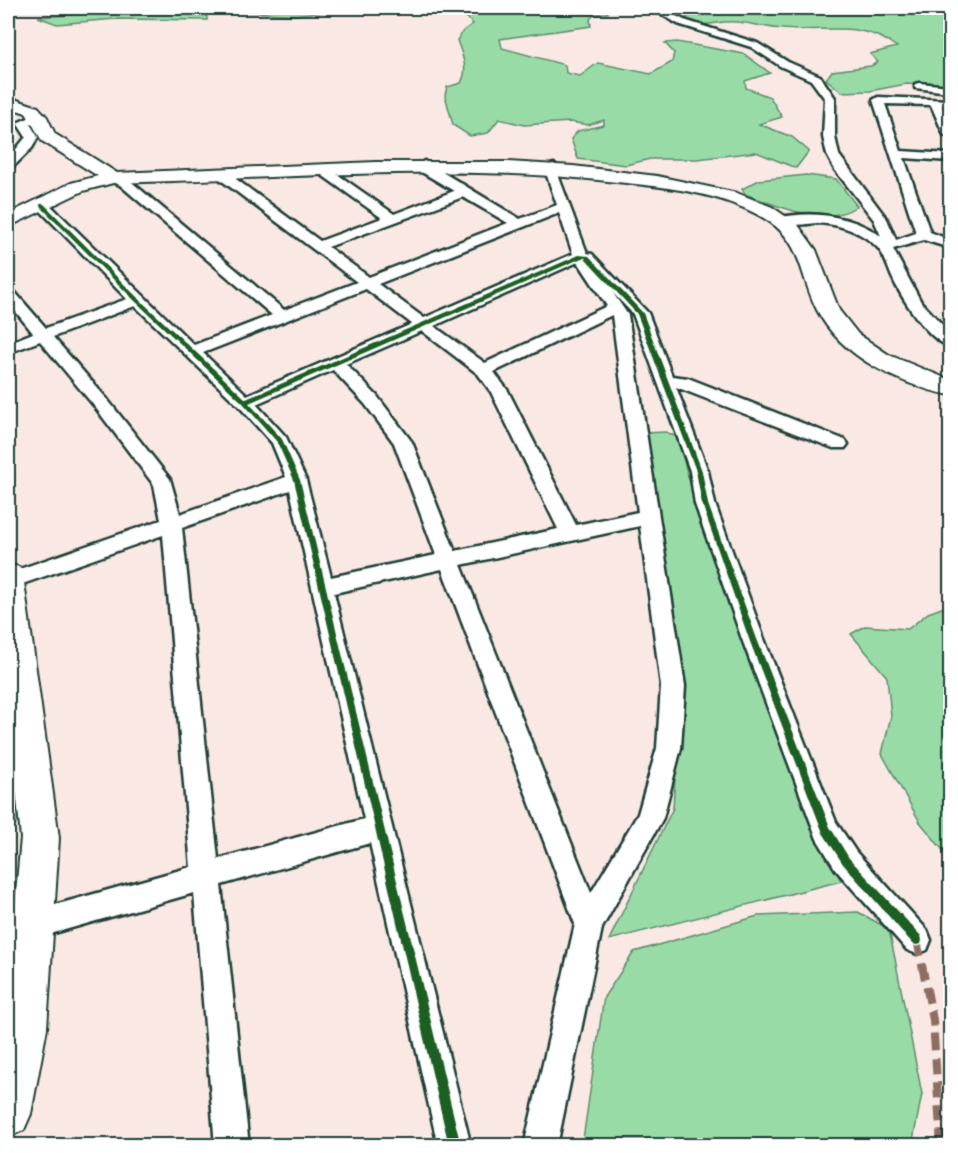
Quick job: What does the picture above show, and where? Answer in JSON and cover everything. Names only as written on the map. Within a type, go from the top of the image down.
[{"type":"street","points":[[655,8],[681,22],[754,45],[779,61],[816,78],[819,86],[830,98],[829,137],[833,155],[839,167],[880,219],[890,242],[883,244]]},
{"type":"street","points":[[919,86],[951,89]]},
{"type":"street","points":[[924,235],[878,99],[951,103]]},
{"type":"street","points":[[8,102],[32,110],[39,117],[48,137],[113,178],[124,182],[283,317]]},
{"type":"street","points":[[935,103],[949,130]]},
{"type":"street","points":[[8,165],[28,145],[32,137],[23,123],[39,117]]},
{"type":"street","points":[[897,154],[951,157]]},
{"type":"street","points":[[424,165],[424,168],[518,223]]},
{"type":"street","points":[[8,221],[78,188],[113,178],[424,165],[549,167],[669,183],[732,197],[782,221],[798,238],[810,258],[827,310],[839,327],[857,345],[886,363],[951,388]]},
{"type":"street","points":[[540,1146],[589,924],[650,818],[669,748],[672,687],[620,315],[581,256],[549,167]]},
{"type":"street","points":[[323,170],[393,219]]},
{"type":"street","points":[[220,174],[484,370],[499,391],[571,534]]},
{"type":"street","points":[[319,246],[464,192]]},
{"type":"street","points":[[42,205],[137,300],[245,402],[280,441],[297,480],[324,587],[455,1146]]},
{"type":"street","points":[[192,352],[562,207]]},
{"type":"street","points":[[782,221],[804,217],[837,221],[883,244],[894,245],[924,235],[951,244]]},
{"type":"street","points":[[883,244],[907,292],[930,326],[951,341]]},
{"type":"street","points":[[245,402],[581,256],[587,257],[640,313],[699,471],[705,504],[717,538],[826,830],[846,861],[917,940]]},
{"type":"street","points":[[8,293],[163,484],[172,524],[208,877],[232,1146]]},
{"type":"street","points":[[8,348],[137,300]]},
{"type":"street","points":[[484,370],[615,308]]},
{"type":"street","points":[[334,362],[364,391],[402,442],[589,924]]},
{"type":"street","points":[[666,381],[688,384],[840,444]]},
{"type":"street","points":[[8,1114],[25,1028],[40,838],[8,578],[297,480]]},
{"type":"street","points":[[324,587],[449,562],[648,517]]},
{"type":"street","points":[[33,925],[380,827]]},
{"type":"green space","points":[[172,8],[403,8],[347,9],[295,15],[236,11],[207,13],[207,20],[115,19],[57,24],[38,17]]},
{"type":"green space","points":[[464,8],[607,8],[608,13],[594,15],[590,19],[591,26],[500,39],[502,48],[565,65],[566,73],[580,76],[598,63],[651,74],[672,62],[674,53],[665,43],[677,42],[744,54],[770,73],[745,81],[746,88],[770,97],[782,117],[759,124],[792,137],[809,151],[796,168],[756,152],[697,159],[650,159],[626,165],[578,159],[571,139],[578,131],[604,125],[604,120],[588,125],[570,122],[524,125],[499,119],[488,133],[470,136],[453,125],[445,95],[447,87],[461,83],[463,77],[464,62],[457,40],[463,31],[473,24],[465,16]]},
{"type":"green space","points":[[950,8],[950,87],[906,84],[870,91],[842,92],[826,79],[832,71],[871,66],[878,62],[870,54],[897,47],[883,38],[855,30],[798,30],[737,22],[699,24],[683,21],[691,14],[687,9]]},
{"type":"green space","points":[[806,175],[836,179],[857,206],[831,215],[801,213],[745,194],[742,189],[759,180]]},
{"type":"green space","points":[[666,432],[677,437],[696,504],[800,791],[841,881],[609,940],[673,808],[681,684],[654,518],[646,433]]},
{"type":"green space","points":[[950,605],[950,859],[920,822],[882,754],[891,716],[887,677],[851,634],[865,626],[908,629],[928,613]]},
{"type":"green space","points":[[8,674],[18,772],[19,823],[8,826]]},
{"type":"green space","points":[[858,912],[889,929],[922,1094],[912,1145],[582,1146],[604,997],[634,952],[758,916]]},
{"type":"marked path","points":[[917,940],[933,1020],[941,1146]]},
{"type":"cycle path","points":[[42,205],[137,300],[245,402],[280,441],[297,480],[455,1146]]},
{"type":"cycle path","points":[[245,402],[581,256],[587,257],[640,313],[699,471],[705,504],[753,639],[826,830],[846,861],[917,940]]}]
